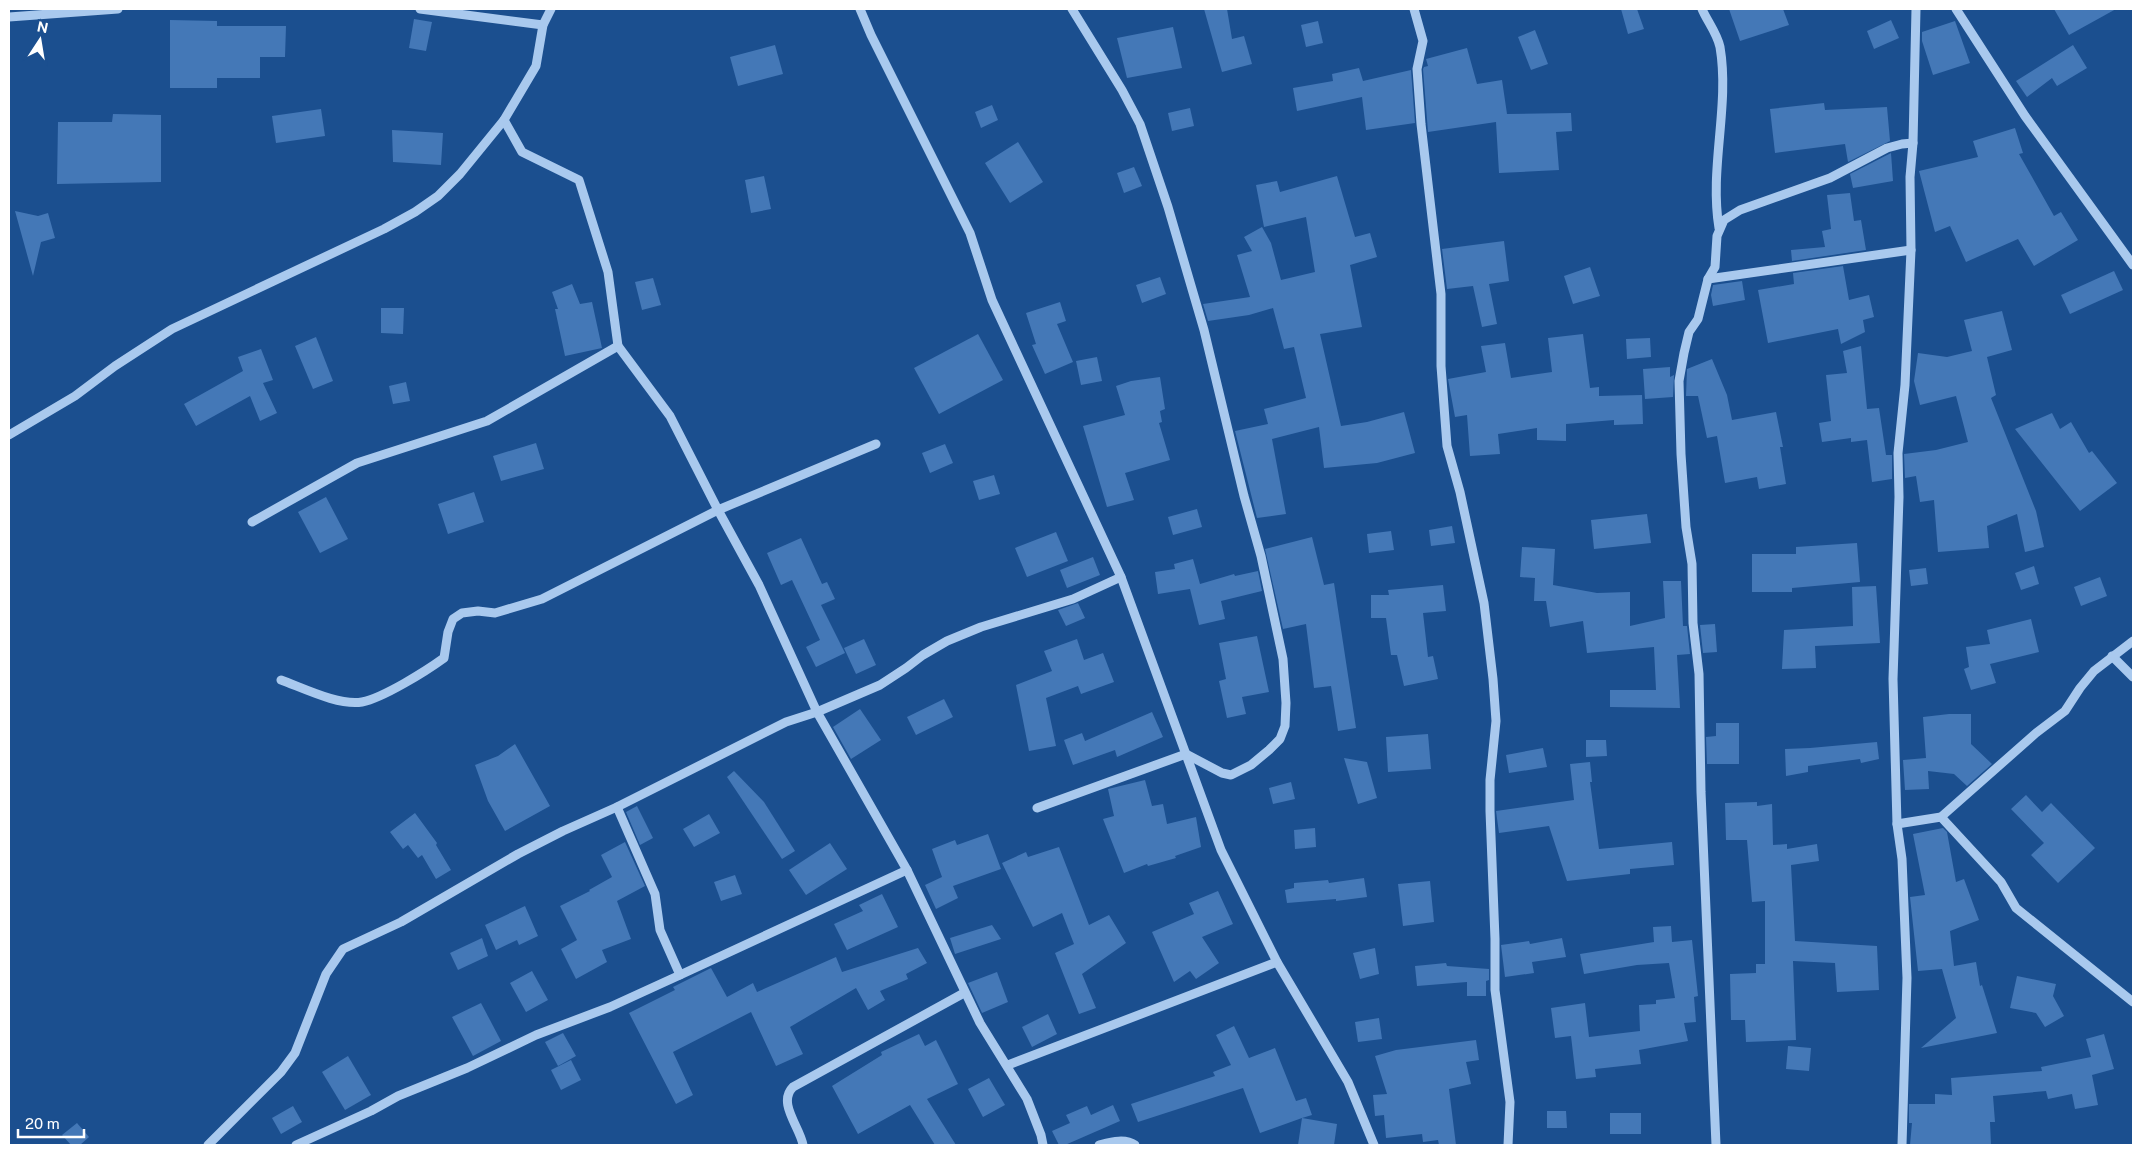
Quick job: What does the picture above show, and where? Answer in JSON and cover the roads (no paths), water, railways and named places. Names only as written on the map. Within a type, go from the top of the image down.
[{"type":"street","points":[[9,17],[118,9]]},
{"type":"street","points":[[420,9],[543,25]]},
{"type":"street","points":[[9,436],[76,396],[116,366],[172,329],[415,212],[438,196],[460,174],[504,120],[536,66],[543,25],[551,9]]},
{"type":"street","points":[[860,9],[871,35],[970,233],[992,300],[1121,577],[1221,850],[1277,962],[1348,1082],[1374,1145]]},
{"type":"street","points":[[1038,808],[1186,754],[1222,773],[1231,775],[1251,765],[1280,739],[1285,726],[1286,703],[1283,659],[1261,556],[1244,496],[1207,340],[1168,207],[1140,124],[1122,90],[1072,9]]},
{"type":"street","points":[[1414,9],[1423,41],[1418,78],[1421,124],[1440,294],[1440,366],[1448,446],[1484,603],[1493,679],[1496,721],[1490,780],[1490,811],[1496,939],[1495,990],[1510,1102],[1508,1145]]},
{"type":"street","points":[[1702,9],[1720,45],[1722,97],[1717,200],[1719,228],[1714,267],[1708,279],[1698,319],[1688,339],[1680,381],[1681,454],[1686,527],[1692,564],[1693,623],[1699,674],[1701,792],[1716,1145]]},
{"type":"street","points":[[1902,1145],[1907,978],[1902,859],[1897,824],[1893,723],[1894,620],[1900,497],[1898,453],[1905,384],[1911,250],[1910,177],[1913,143],[1916,9]]},
{"type":"street","points":[[1956,9],[2025,116],[2133,265]]},
{"type":"street","points":[[504,120],[522,152],[579,180],[608,272],[618,346],[670,416],[759,585],[816,712],[907,870],[964,993],[980,1023],[1008,1065],[1027,1099],[1042,1135],[1043,1145]]},
{"type":"street","points":[[1719,228],[1724,220],[1740,210],[1830,178],[1887,148],[1913,143]]},
{"type":"street","points":[[1708,279],[1911,250]]},
{"type":"street","points":[[252,522],[357,463],[487,421],[618,346]]},
{"type":"street","points":[[281,680],[345,701],[362,702],[377,697],[444,658],[448,632],[453,619],[462,614],[478,611],[495,613],[542,599],[718,510],[876,444]]},
{"type":"street","points":[[208,1145],[281,1072],[295,1053],[326,974],[343,949],[400,922],[518,854],[617,807],[786,722],[816,712],[880,685],[947,641],[980,627],[1073,599],[1121,577]]},
{"type":"street","points":[[1897,824],[1941,817],[2036,733],[2065,711],[2094,671],[2133,641]]},
{"type":"street","points":[[2112,656],[2133,677]]},
{"type":"street","points":[[617,807],[655,894],[660,930],[680,975]]},
{"type":"street","points":[[1941,817],[2001,882],[2016,908],[2133,1002]]},
{"type":"street","points":[[296,1145],[371,1111],[398,1096],[467,1068],[536,1035],[610,1007],[907,870]]},
{"type":"street","points":[[1008,1065],[1277,962]]},
{"type":"street","points":[[803,1145],[787,1104],[788,1092],[793,1087],[964,993]]},
{"type":"street","points":[[1099,1145],[1125,1141],[1135,1145]]}]
